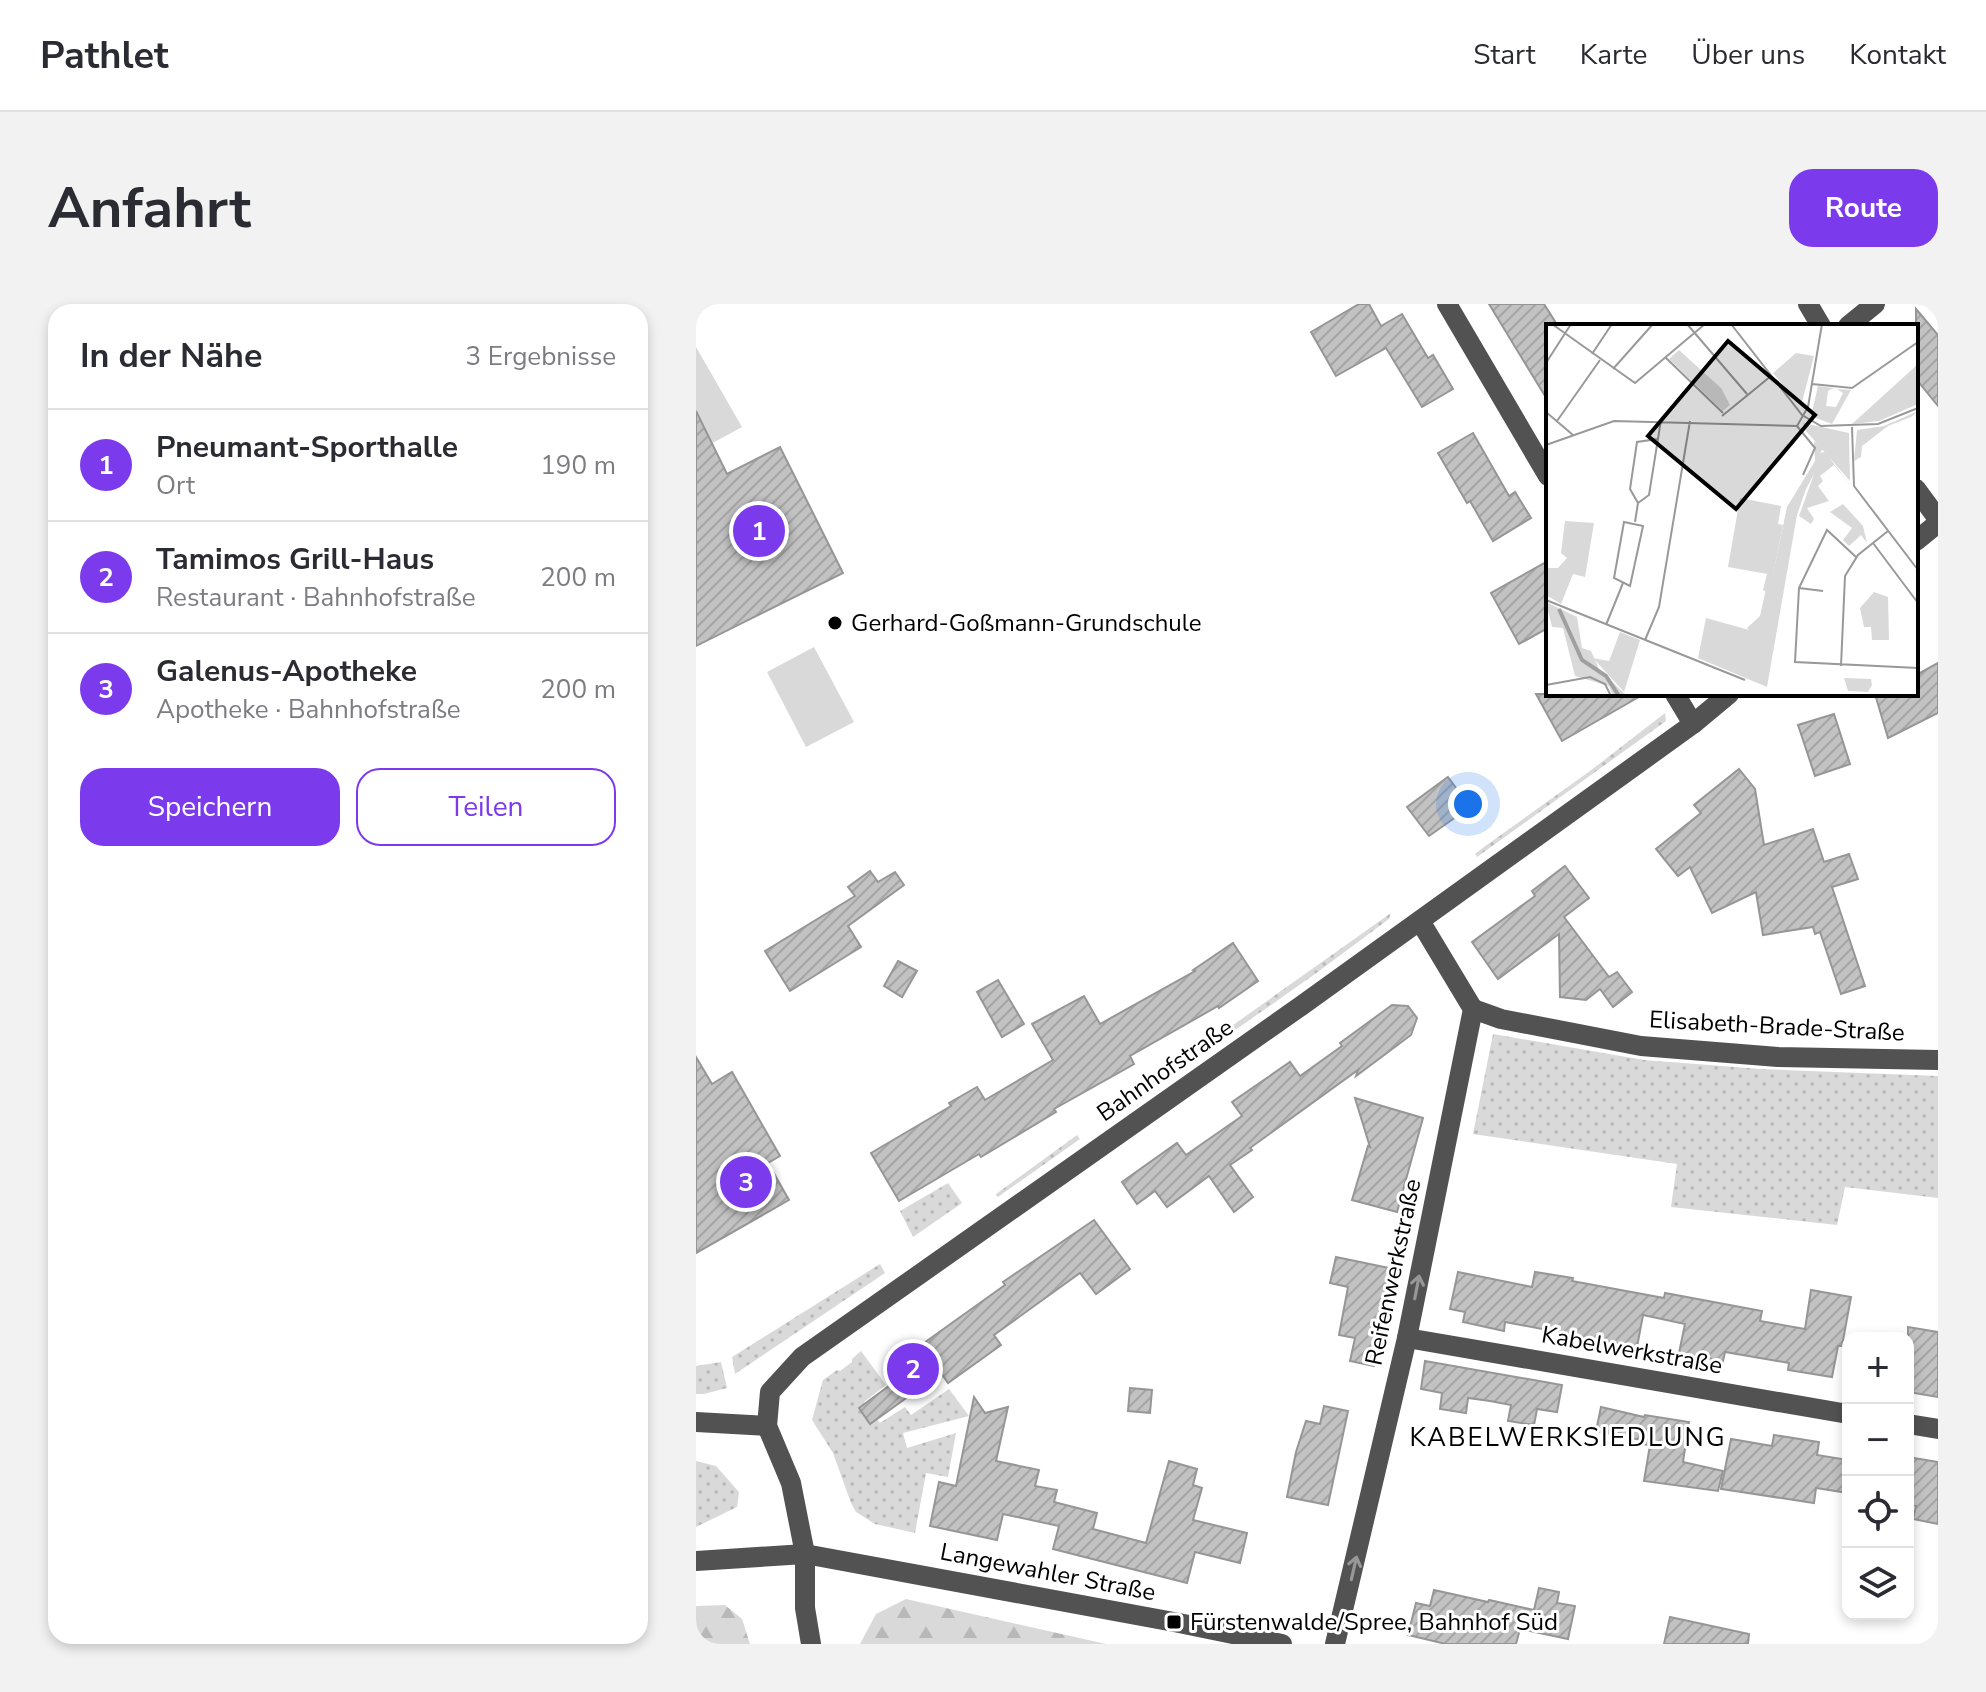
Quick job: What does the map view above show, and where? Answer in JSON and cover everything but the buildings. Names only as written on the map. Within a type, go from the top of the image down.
[{"type":"street","points":[[1447,304],[1546,473]]},
{"type":"street","points":[[1808,304],[1820,324]]},
{"type":"street","points":[[1850,324],[1875,304]]},
{"type":"street","points":[[1918,492],[1938,521],[1918,539]]},
{"type":"street","points":[[1676,696],[1693,724]]},
{"type":"street","name":"Bahnhofstraße","points":[[767,1426],[770,1392],[802,1357],[1420,921],[1693,724],[1727,696]]},
{"type":"street","points":[[1420,921],[1473,1009]]},
{"type":"street","name":"Elisabeth-Brade-Straße","points":[[1473,1009],[1501,1019],[1641,1046],[1778,1057],[1938,1060]]},
{"type":"street","name":"Reifenwerkstraße","points":[[1335,1644],[1407,1338],[1473,1009]]},
{"type":"street","name":"Kabelwerkstraße","points":[[1407,1338],[1842,1413]]},
{"type":"street","points":[[696,1422],[767,1426],[791,1483],[805,1554],[805,1608],[811,1644]]},
{"type":"street","points":[[1914,1425],[1938,1429]]},
{"type":"street","name":"Langewahler Straße","points":[[696,1561],[805,1554],[1282,1644]]},
{"type":"green space","points":[[696,347],[742,427],[696,452]]},
{"type":"green space","points":[[814,647],[854,722],[806,747],[767,672]]},
{"type":"green space","points":[[1665,713],[1666,721],[1477,857],[1475,854],[1484,847]]},
{"type":"green space","points":[[1391,913],[1389,919],[1315,974],[1177,1071],[1174,1067]]},
{"type":"green space","points":[[1493,1034],[1644,1060],[1761,1069],[1938,1076],[1938,1198],[1845,1187],[1837,1225],[1671,1207],[1677,1164],[1473,1134]]},
{"type":"green space","points":[[1077,1135],[1080,1139],[998,1197],[996,1194]]},
{"type":"green space","points":[[948,1183],[962,1203],[913,1237],[900,1211]]},
{"type":"green space","points":[[880,1264],[885,1273],[735,1374],[732,1357]]},
{"type":"green space","points":[[861,1351],[886,1385],[864,1402],[880,1423],[905,1407],[911,1415],[949,1389],[969,1416],[903,1433],[907,1448],[956,1433],[948,1477],[926,1473],[915,1533],[875,1524],[856,1512],[833,1453],[812,1420],[823,1380],[852,1362]]},
{"type":"green space","points":[[721,1362],[727,1388],[696,1394],[696,1366]]},
{"type":"green space","points":[[696,1461],[716,1466],[739,1492],[737,1507],[696,1527]]},
{"type":"green space","points":[[906,1599],[1106,1644],[860,1644],[876,1614]]},
{"type":"green space","points":[[725,1605],[742,1619],[750,1644],[696,1644],[696,1606]]},
{"type":"place","name":"Pneumant-Sporthalle","points":[[759,531]]},
{"type":"place","name":"Gerhard-Goßmann-Grundschule","points":[[835,623]]},
{"type":"place","name":"Galenus-Apotheke","points":[[746,1182]]},
{"type":"place","name":"Tamimos Grill-Haus","points":[[913,1369]]},
{"type":"place","name":"Fürstenwalde/Spree, Bahnhof Süd","points":[[1174,1622]]},
{"type":"district","name":"KABELWERKSIEDLUNG","points":[[1568,1437]]}]
